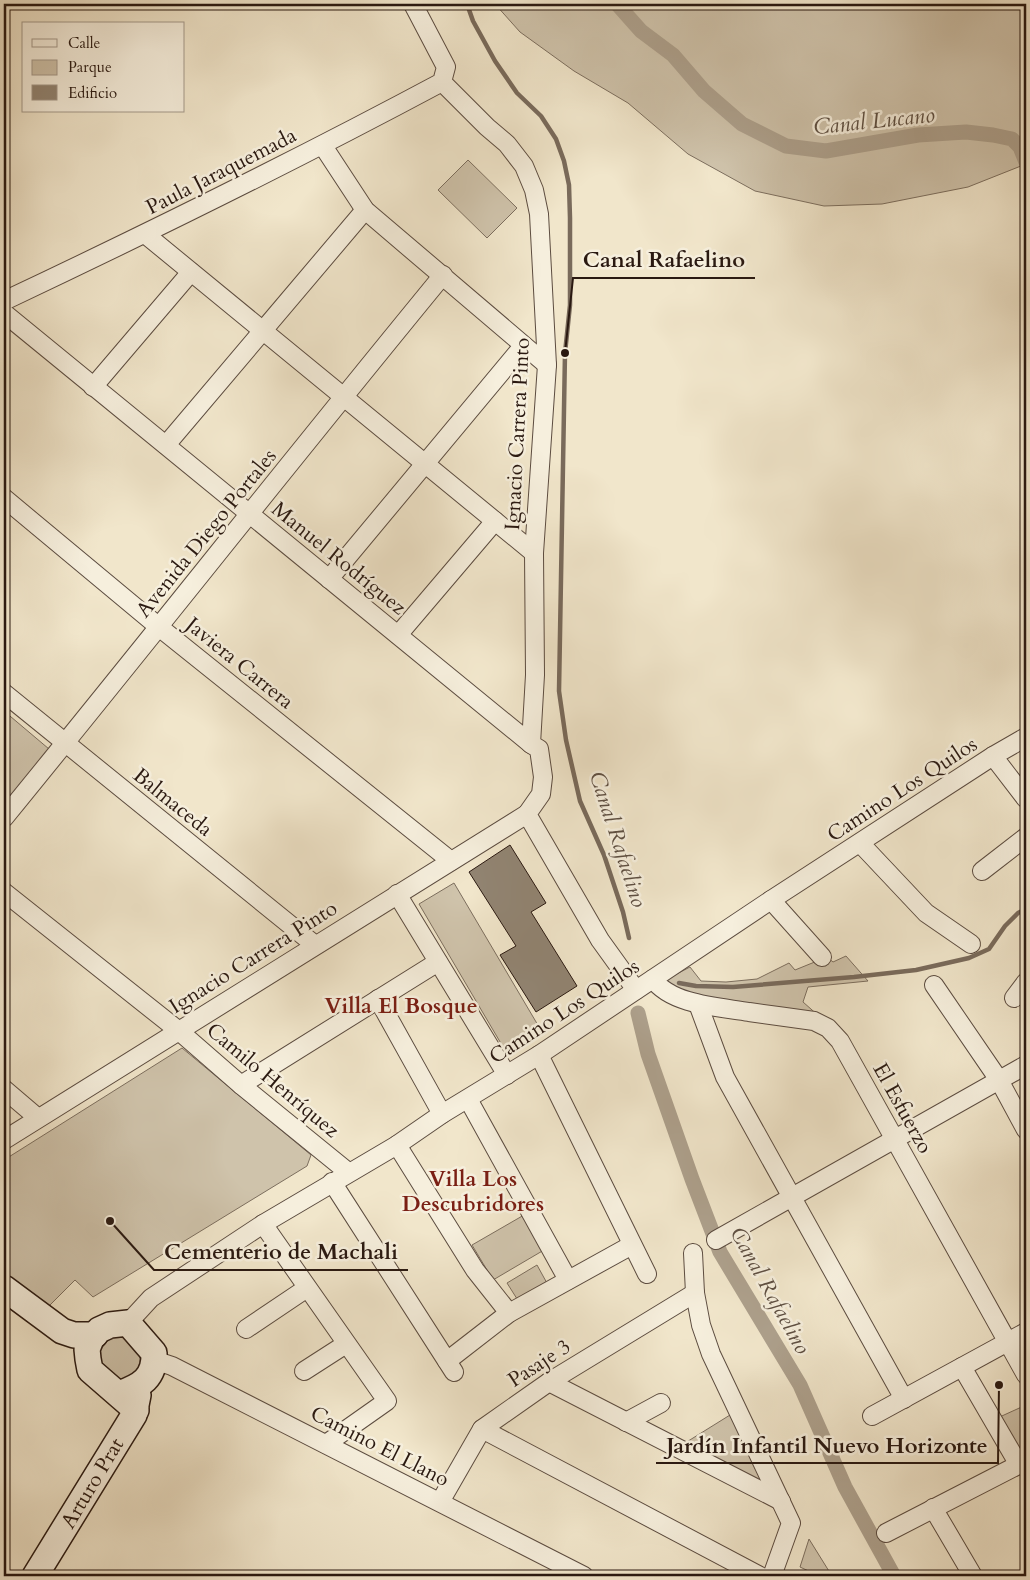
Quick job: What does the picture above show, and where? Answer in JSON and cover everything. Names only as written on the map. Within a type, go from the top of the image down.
[{"type":"main road","points":[[4,1288],[62,1331],[74,1335],[95,1335]]},
{"type":"main road","points":[[131,1397],[90,1370],[87,1349],[95,1335],[99,1330],[110,1325],[128,1323],[154,1353],[154,1360]]},
{"type":"main road","points":[[62,1331],[66,1341],[88,1360]]},
{"type":"main road","name":"Arturo Prat","points":[[35,1576],[131,1397],[152,1371],[154,1360]]},
{"type":"street","name":"Ignacio Carrera Pinto","points":[[4,1140],[527,814],[541,794],[543,777],[539,749],[530,744],[534,675],[534,553],[547,365],[539,214],[534,190],[524,166],[507,144],[487,128],[444,74],[413,4]]},
{"type":"street","name":"Paula Jaraquemada","points":[[4,301],[323,146],[444,74]]},
{"type":"street","points":[[323,146],[365,210],[547,365]]},
{"type":"street","points":[[166,446],[365,210]]},
{"type":"street","points":[[145,234],[534,553]]},
{"type":"street","points":[[93,387],[191,272]]},
{"type":"street","name":"Avenida Diego Portales","points":[[4,818],[343,396],[443,276]]},
{"type":"street","name":"Manuel Rodríguez","points":[[4,313],[530,744]]},
{"type":"street","points":[[329,578],[523,346]]},
{"type":"street","name":"Javiera Carrera","points":[[4,498],[159,627],[451,861]]},
{"type":"street","points":[[398,635],[495,521]]},
{"type":"street","name":"Balmaceda","points":[[4,693],[315,945]]},
{"type":"street","name":"Camino Los Quilos","points":[[128,1323],[151,1298],[263,1224],[348,1172],[397,1145],[442,1114],[508,1075],[771,900],[993,756],[1026,737]]},
{"type":"street","points":[[993,756],[1026,799]]},
{"type":"street","points":[[527,814],[600,940],[636,990]]},
{"type":"street","points":[[982,871],[1026,836]]},
{"type":"street","points":[[860,843],[926,913],[971,944]]},
{"type":"street","name":"Camilo Henríquez","points":[[4,892],[179,1031],[240,1085],[348,1172]]},
{"type":"street","points":[[397,894],[508,1075]]},
{"type":"street","points":[[771,900],[822,957]]},
{"type":"street","points":[[240,1085],[438,962]]},
{"type":"street","name":"El Esfuerzo","points":[[653,979],[658,987],[671,995],[698,1004],[814,1021],[828,1028],[840,1041],[1026,1375]]},
{"type":"street","points":[[1014,998],[1026,982]]},
{"type":"street","points":[[934,985],[999,1080],[1026,1130]]},
{"type":"street","points":[[378,999],[442,1114]]},
{"type":"street","points":[[698,1004],[725,1077],[904,1399]]},
{"type":"street","points":[[539,1055],[647,1274]]},
{"type":"street","points":[[716,1240],[1026,1065]]},
{"type":"street","points":[[4,1089],[38,1118]]},
{"type":"street","points":[[468,1099],[568,1280]]},
{"type":"street","points":[[397,1145],[475,1270],[509,1313]]},
{"type":"street","points":[[332,1182],[451,1366],[509,1313],[632,1246]]},
{"type":"street","points":[[263,1224],[306,1288],[387,1401],[326,1444]]},
{"type":"street","points":[[692,1253],[694,1293],[701,1325],[711,1354],[792,1523],[772,1576]]},
{"type":"street","points":[[246,1329],[306,1288]]},
{"type":"street","name":"Pasaje 3","points":[[440,1502],[482,1428],[549,1382],[694,1293]]},
{"type":"street","points":[[872,1416],[1026,1332]]},
{"type":"street","points":[[304,1371],[346,1344]]},
{"type":"street","name":"Camino El Llano","points":[[154,1360],[172,1366],[584,1576]]},
{"type":"street","points":[[886,1533],[1023,1463],[962,1367]]},
{"type":"street","points":[[549,1382],[781,1502]]},
{"type":"street","points":[[626,1422],[661,1403]]},
{"type":"street","points":[[482,1428],[760,1576]]},
{"type":"street","points":[[933,1508],[973,1576]]},
{"type":"green space","points":[[495,4],[1026,4],[1026,164],[968,187],[882,204],[824,206],[755,191],[688,154],[628,103],[574,71],[520,32]]},
{"type":"green space","points":[[468,160],[517,208],[487,238],[438,190]]},
{"type":"green space","points":[[4,711],[49,749],[4,804]]},
{"type":"green space","points":[[454,883],[542,1032],[506,1052],[419,904]]},
{"type":"green space","points":[[846,956],[868,981],[808,987],[803,1002],[820,1017],[691,995],[681,991],[665,980],[690,967],[701,981],[726,982],[757,979],[789,963],[795,970],[827,957],[833,962]]},
{"type":"green space","points":[[182,1048],[311,1155],[307,1166],[93,1297],[75,1280],[43,1312],[4,1277],[4,1160]]},
{"type":"green space","points":[[524,1215],[544,1250],[493,1280],[472,1245]]},
{"type":"green space","points":[[537,1265],[548,1285],[519,1302],[507,1283]]},
{"type":"green space","points":[[122,1332],[136,1346],[140,1357],[137,1373],[129,1379],[123,1380],[111,1378],[98,1359],[101,1349],[106,1342]]},
{"type":"green space","points":[[1026,1405],[1026,1461],[993,1420]]},
{"type":"green space","points":[[730,1415],[767,1487],[685,1443]]},
{"type":"green space","points":[[809,1539],[832,1576],[819,1576],[800,1567]]},
{"type":"building","points":[[510,845],[546,903],[531,912],[577,986],[536,1012],[500,955],[516,946],[469,872]]},
{"type":"waterway","name":"Canal Rafaelino","points":[[467,4],[473,21],[495,61],[517,93],[541,116],[556,139],[564,161],[569,185],[570,305],[565,353],[559,691],[566,740],[580,801],[604,855],[623,912],[629,938]]},
{"type":"waterway","name":"Canal Lucano","points":[[617,4],[641,31],[673,55],[704,91],[742,124],[786,146],[826,151],[918,135],[966,132],[1012,139],[1020,147],[1026,162]]},
{"type":"waterway","points":[[679,983],[696,986],[733,987],[916,970],[969,958],[989,949],[1005,926],[1018,913],[1026,909]]},
{"type":"waterway","name":"Canal Rafaelino","points":[[638,1013],[648,1054],[720,1252],[800,1385],[845,1487],[894,1576]]},
{"type":"place","name":"Canal Rafaelino","points":[[565,353]]},
{"type":"place","name":"Cementerio de Machali","points":[[110,1221]]},
{"type":"place","name":"Jardín Infantil Nuevo Horizonte","points":[[999,1385]]},
{"type":"district","name":"Villa El Bosque","points":[[401,1005]]},
{"type":"district","name":"Villa Los Descubridores","points":[[473,1190]]}]
